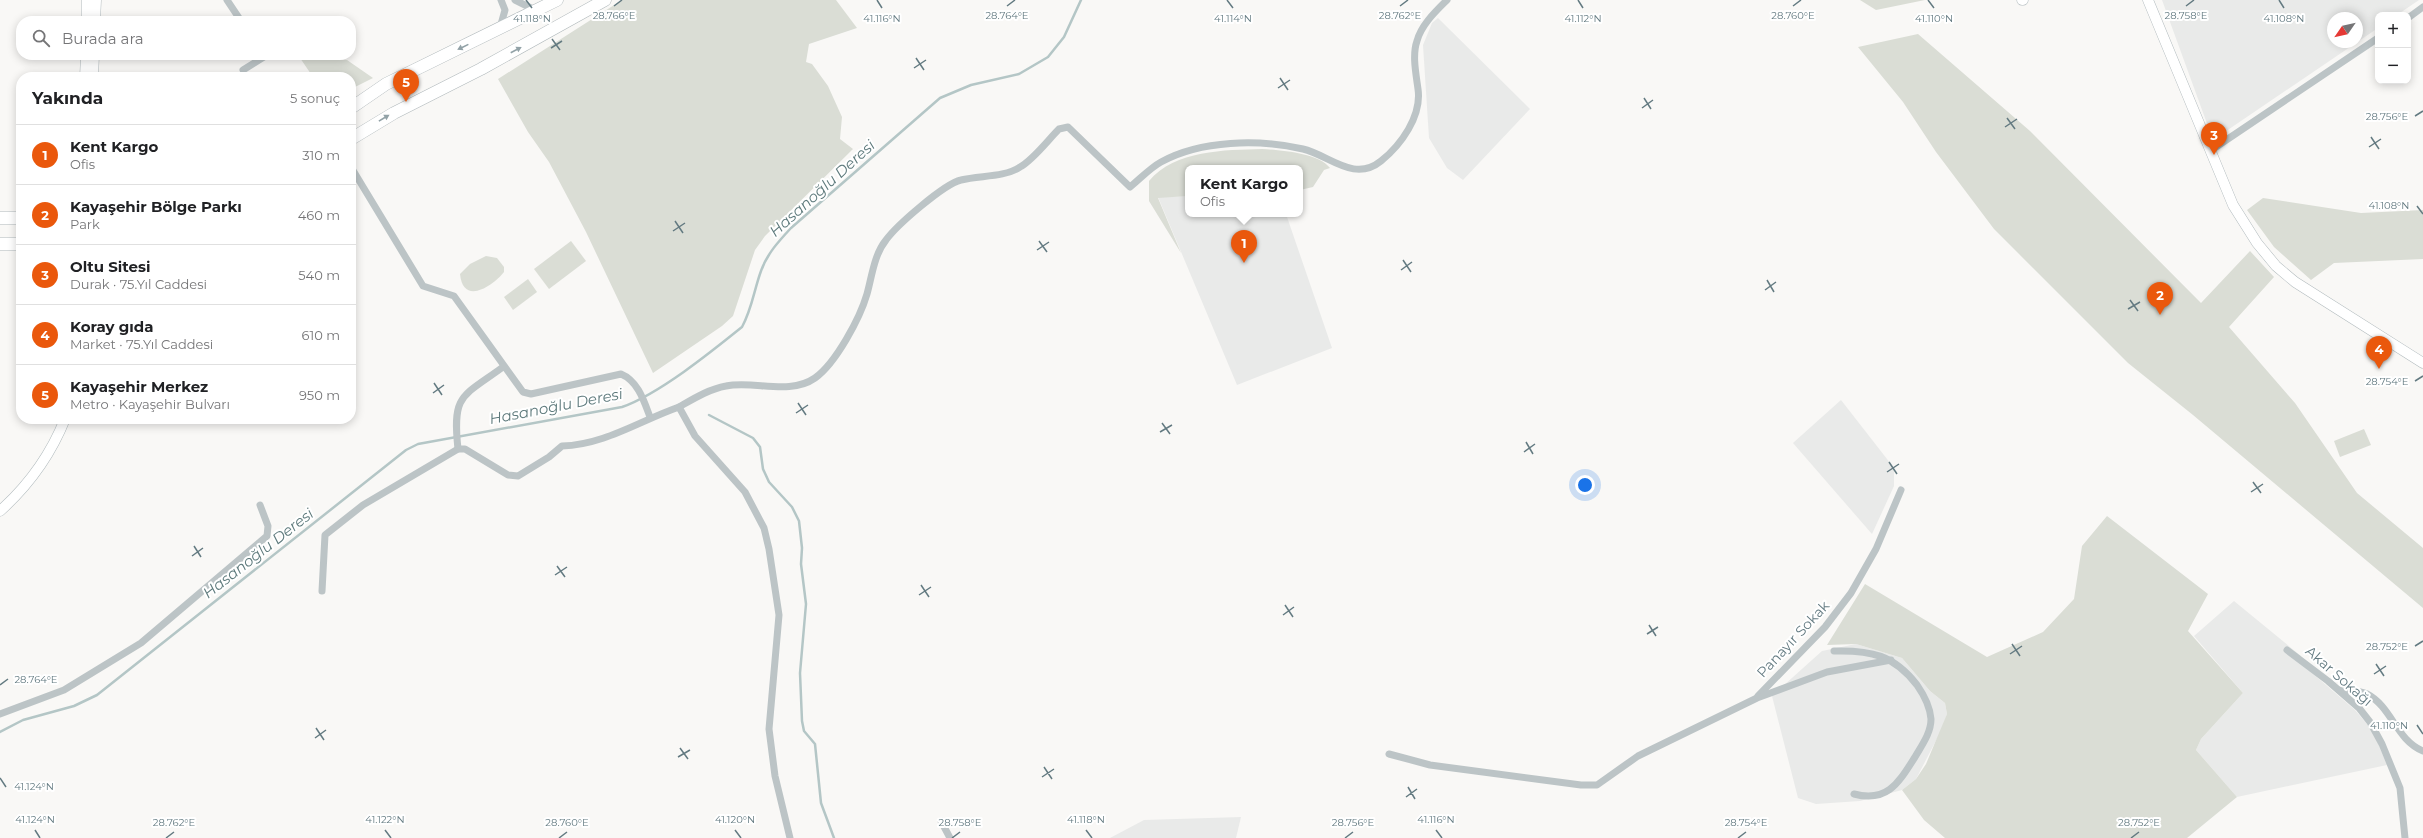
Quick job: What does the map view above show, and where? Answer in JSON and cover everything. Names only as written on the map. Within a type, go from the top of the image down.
[{"type":"main road","points":[[356,105],[386,84],[499,30],[557,0]]},
{"type":"main road","points":[[356,136],[394,113],[482,69],[605,0]]},
{"type":"main road","points":[[0,218],[16,218]]},
{"type":"main road","points":[[0,244],[16,244]]},
{"type":"street","points":[[86,16],[87,0]]},
{"type":"street","points":[[95,16],[96,0]]},
{"type":"street","points":[[227,0],[238,16]]},
{"type":"street","points":[[499,30],[504,18],[505,10],[501,0]]},
{"type":"street","points":[[515,0],[537,11]]},
{"type":"street","points":[[322,591],[325,535],[363,505],[458,449],[465,449],[508,475],[518,476],[549,458],[562,446],[585,444],[614,436],[650,417],[679,407],[703,394],[726,386],[781,386],[803,384],[815,378],[825,368],[860,315],[872,271],[886,239],[942,188],[961,180],[986,177],[1020,168],[1059,129],[1068,127],[1130,186],[1160,163],[1173,157],[1187,152],[1230,144],[1255,143],[1304,149],[1352,170],[1367,169],[1380,162],[1395,148],[1408,129],[1418,106],[1417,41],[1426,24],[1447,0]]},
{"type":"street","points":[[2148,0],[2210,151],[2239,216],[2256,243],[2276,266],[2295,282],[2423,363]]},
{"type":"street","points":[[2411,16],[2423,7]]},
{"type":"street","points":[[2210,151],[2375,40]]},
{"type":"street","points":[[85,72],[86,60]]},
{"type":"street","points":[[94,60],[94,72]]},
{"type":"street","points":[[243,70],[259,60]]},
{"type":"street","points":[[356,175],[423,286],[454,296],[503,367],[523,392],[531,394],[621,374],[628,377],[637,387],[650,417]]},
{"type":"street","points":[[458,449],[456,414],[465,394],[503,367]]},
{"type":"street","points":[[679,407],[699,441],[745,492],[764,528],[769,549],[779,615],[769,729],[775,776],[790,838]]},
{"type":"street","points":[[0,511],[40,467],[57,439],[63,424]]},
{"type":"street","name":"Panayır Sokak","points":[[1756,698],[1825,627],[1851,593],[1876,549],[1901,490]]},
{"type":"street","points":[[0,714],[64,690],[141,643],[267,536],[268,526],[260,505]]},
{"type":"street","name":"Akar Sokağı","points":[[2287,650],[2339,690],[2359,708],[2370,722],[2382,744],[2400,788],[2405,838]]},
{"type":"street","points":[[1834,651],[1867,652],[1891,660],[1901,667],[1922,692],[1931,718],[1930,732],[1905,776],[1897,784],[1885,793],[1877,795],[1866,797],[1854,794]]},
{"type":"street","points":[[1389,754],[1430,765],[1581,785],[1597,785],[1638,756],[1756,698],[1827,672],[1891,660]]},
{"type":"street","points":[[2339,690],[2365,693],[2371,697],[2390,717],[2409,744],[2423,751]]},
{"type":"street","points":[[942,820],[950,838]]},
{"type":"shaded area","points":[[622,0],[836,0],[857,28],[809,44],[806,62],[812,64],[828,86],[842,117],[840,139],[853,149],[765,236],[755,250],[733,316],[722,326],[653,373],[586,232],[549,162],[528,132],[498,79]]},
{"type":"shaded area","points":[[1860,0],[1925,0],[1876,10]]},
{"type":"shaded area","points":[[2162,0],[2419,0],[2401,12],[2375,12],[2375,30],[2363,38],[2363,12],[2327,12],[2327,48],[2349,48],[2213,140]]},
{"type":"shaded area","points":[[1438,18],[1530,109],[1463,180],[1447,168],[1429,138],[1423,45],[1432,23]]},
{"type":"shaded area","points":[[1918,34],[2030,131],[2201,303],[2250,251],[2274,277],[2229,327],[2295,403],[2357,493],[2423,548],[2423,608],[2193,415],[2128,363],[1994,229],[1936,152],[1903,102],[1858,47]]},
{"type":"shaded area","points":[[301,60],[347,60],[373,78],[356,86],[356,72],[310,72]]},
{"type":"shaded area","points":[[1262,149],[1289,151],[1317,159],[1325,163],[1330,168],[1324,170],[1313,187],[1303,189],[1303,165],[1185,165],[1185,196],[1158,198],[1181,253],[1149,201],[1149,181],[1172,163],[1201,154],[1232,150]]},
{"type":"shaded area","points":[[1185,196],[1185,217],[1287,217],[1332,348],[1237,385],[1158,197]]},
{"type":"shaded area","points":[[2263,198],[2361,213],[2423,210],[2423,259],[2334,263],[2311,280],[2274,247],[2247,210]]},
{"type":"shaded area","points":[[571,241],[586,261],[549,289],[534,269]]},
{"type":"shaded area","points":[[486,256],[497,258],[504,267],[504,272],[493,283],[486,287],[472,291],[467,289],[462,284],[460,274],[470,264]]},
{"type":"shaded area","points":[[528,279],[537,292],[513,310],[504,297]]},
{"type":"shaded area","points":[[1841,400],[1894,468],[1894,486],[1872,534],[1793,443]]},
{"type":"shaded area","points":[[2364,429],[2371,445],[2340,457],[2334,441]]},
{"type":"shaded area","points":[[2107,516],[2208,594],[2188,631],[2243,693],[2201,739],[2196,750],[2237,797],[2187,838],[1945,838],[1924,820],[1902,790],[1916,779],[1926,764],[1947,714],[1945,703],[1930,691],[1902,658],[1856,644],[1827,645],[1865,584],[1987,657],[2043,632],[2074,599],[2082,546]]},
{"type":"shaded area","points":[[2234,601],[2301,656],[2297,660],[2355,710],[2373,731],[2387,765],[2237,797],[2196,750],[2201,739],[2243,693],[2194,636]]},
{"type":"shaded area","points":[[1856,644],[1902,658],[1930,691],[1945,703],[1947,714],[1942,729],[1916,779],[1902,790],[1860,801],[1816,804],[1798,798],[1772,696],[1822,651]]},
{"type":"shaded area","points":[[1241,817],[1236,838],[1110,838],[1144,820]]},
{"type":"waterway","name":"Hasanoğlu Deresi","points":[[0,732],[23,720],[74,706],[97,695],[406,450],[418,444],[622,407],[637,401],[668,383],[742,327],[763,265],[773,248],[791,228],[940,98],[971,85],[1019,74],[1048,57],[1064,37],[1081,0]]},
{"type":"waterway","points":[[709,415],[753,438],[760,447],[763,469],[769,482],[792,507],[799,521],[802,548],[801,564],[806,604],[800,673],[802,721],[804,731],[815,744],[821,803],[834,838]]},
{"type":"place","name":"Kayaşehir Merkez","points":[[406,102]]},
{"type":"place","name":"Oltu Sitesi","points":[[2214,155]]},
{"type":"place","name":"Kent Kargo","points":[[1244,263]]},
{"type":"place","name":"Kayaşehir Bölge Parkı","points":[[2160,315]]},
{"type":"place","name":"Koray gıda","points":[[2379,369]]}]
